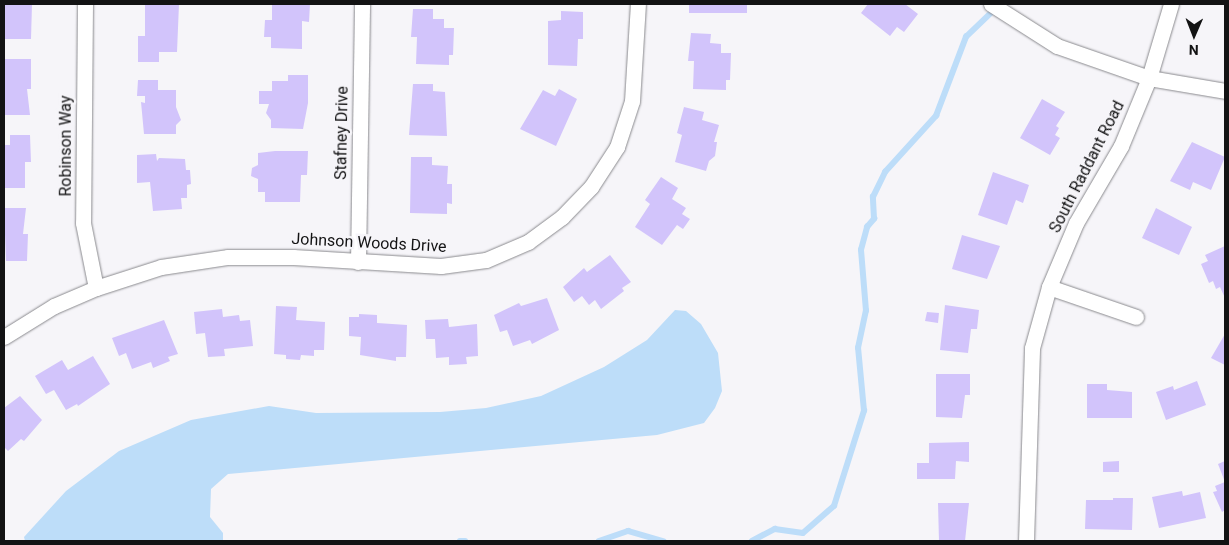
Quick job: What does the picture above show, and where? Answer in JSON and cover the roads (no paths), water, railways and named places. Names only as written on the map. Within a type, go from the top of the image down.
[{"type":"street","name":"Robinson Way","points":[[85,4],[83,223],[96,288]]},
{"type":"street","name":"Stafney Drive","points":[[358,262],[362,4]]},
{"type":"street","name":"Johnson Woods Drive","points":[[4,337],[54,306],[96,288],[161,267],[228,257],[293,257],[442,266],[486,260],[528,242],[562,217],[591,187],[616,147],[632,101],[638,4]]},
{"type":"street","points":[[991,4],[1057,46],[1149,78],[1225,91]]},
{"type":"street","name":"South Raddant Road","points":[[1026,541],[1032,348],[1049,287],[1076,223],[1121,146],[1149,78],[1171,4]]},
{"type":"street","points":[[1049,287],[1136,317]]},
{"type":"water","points":[[675,310],[686,311],[701,324],[718,353],[722,391],[715,408],[704,423],[657,435],[228,474],[211,489],[210,517],[223,533],[223,541],[25,541],[24,537],[66,491],[119,451],[191,420],[269,406],[316,413],[440,412],[486,408],[541,396],[604,367],[647,340]]},
{"type":"waterway","points":[[752,541],[775,529],[803,533],[834,506],[864,411],[858,348],[866,311],[861,250],[867,227],[874,219],[873,197],[885,172],[936,116],[966,37],[995,9]]},
{"type":"waterway","points":[[599,541],[628,531],[664,541]]},
{"type":"waterway","points":[[460,541],[465,541]]}]
